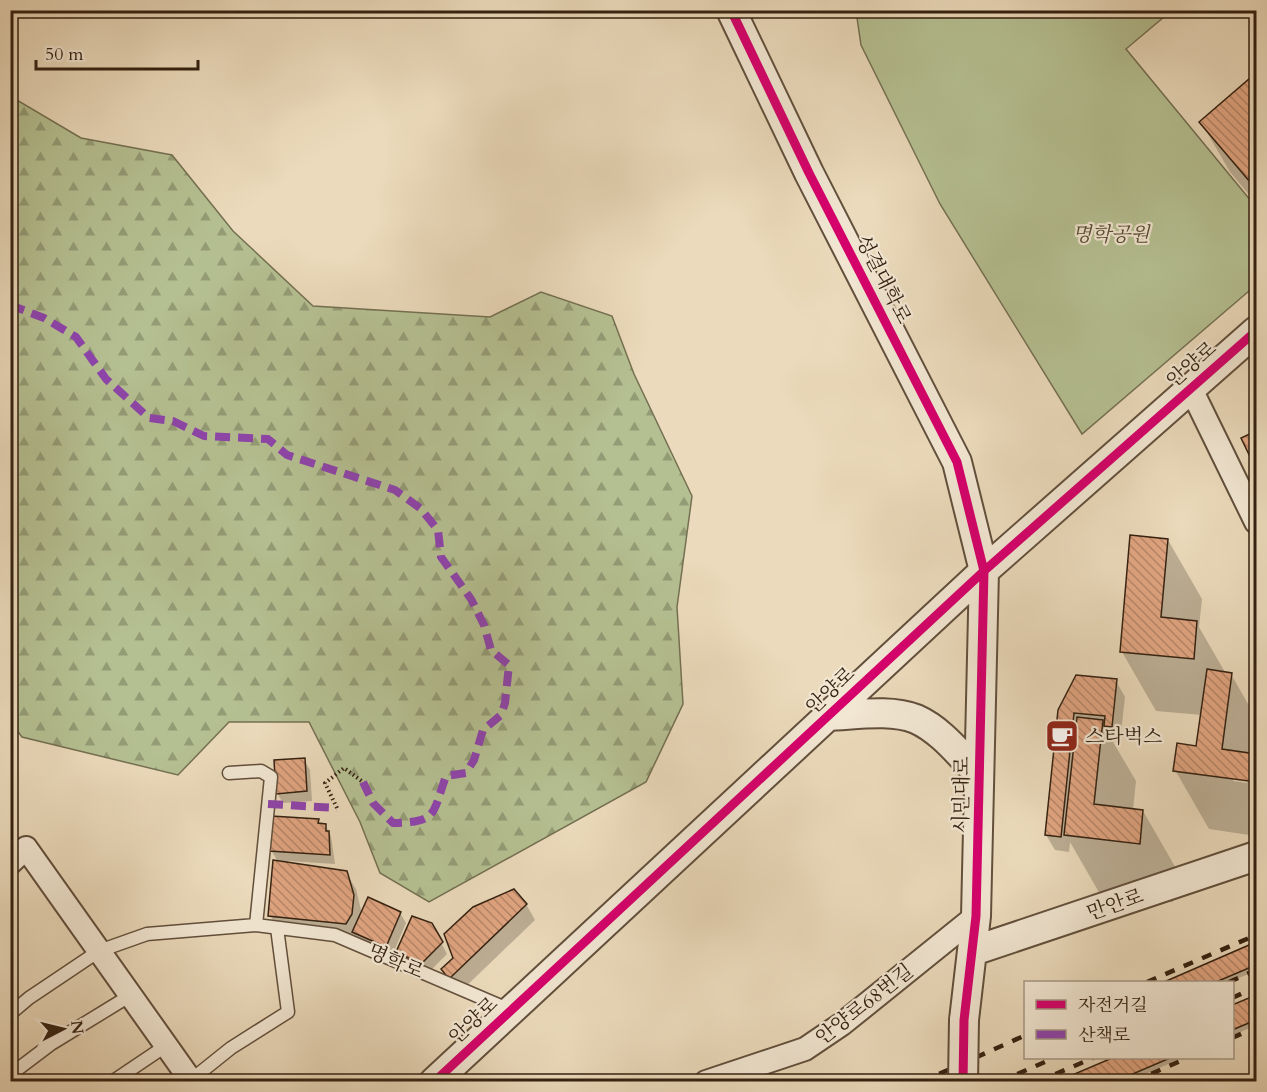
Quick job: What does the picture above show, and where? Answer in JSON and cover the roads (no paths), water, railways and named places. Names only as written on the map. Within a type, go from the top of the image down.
[{"type":"street","name":"성결대학로","points":[[732,10],[809,173],[957,462],[984,571]]},
{"type":"street","name":"안양로","points":[[434,1082],[984,571],[1257,331]]},
{"type":"street","points":[[1191,389],[1257,522]]},
{"type":"street","name":"시민대로","points":[[963,1082],[964,1020],[974,951],[976,916],[984,571]]},
{"type":"street","points":[[828,716],[897,715],[917,720],[942,736],[979,774]]},
{"type":"street","points":[[10,863],[26,848],[192,1081]]},
{"type":"street","name":"만안로","points":[[974,951],[1257,856]]},
{"type":"street","name":"안양로68번길","points":[[706,1082],[805,1049],[842,1024],[976,916]]},
{"type":"lane","points":[[229,773],[261,771],[271,777],[256,925]]},
{"type":"lane","name":"명학로","points":[[10,1014],[99,951],[147,934],[256,925],[335,935],[511,1010]]},
{"type":"lane","points":[[192,1081],[231,1048],[288,1012],[277,928]]},
{"type":"lane","points":[[10,1075],[51,1044],[131,996]]},
{"type":"lane","points":[[112,1082],[166,1045]]},
{"type":"railway","points":[[1149,981],[1256,935]]},
{"type":"railway","points":[[1231,981],[1256,970]]},
{"type":"railway","points":[[1234,997],[1256,987]]},
{"type":"railway","points":[[1234,1037],[1256,1027]]},
{"type":"railway","points":[[921,1082],[1024,1036]]},
{"type":"railway","points":[[999,1082],[1052,1059]]},
{"type":"railway","points":[[1037,1082],[1091,1059]]},
{"type":"railway","points":[[1133,1082],[1185,1059]]},
{"type":"place","name":"스타벅스","points":[[1062,736]]},
{"type":"park label","name":"명학공원","points":[[1111,234]]}]
